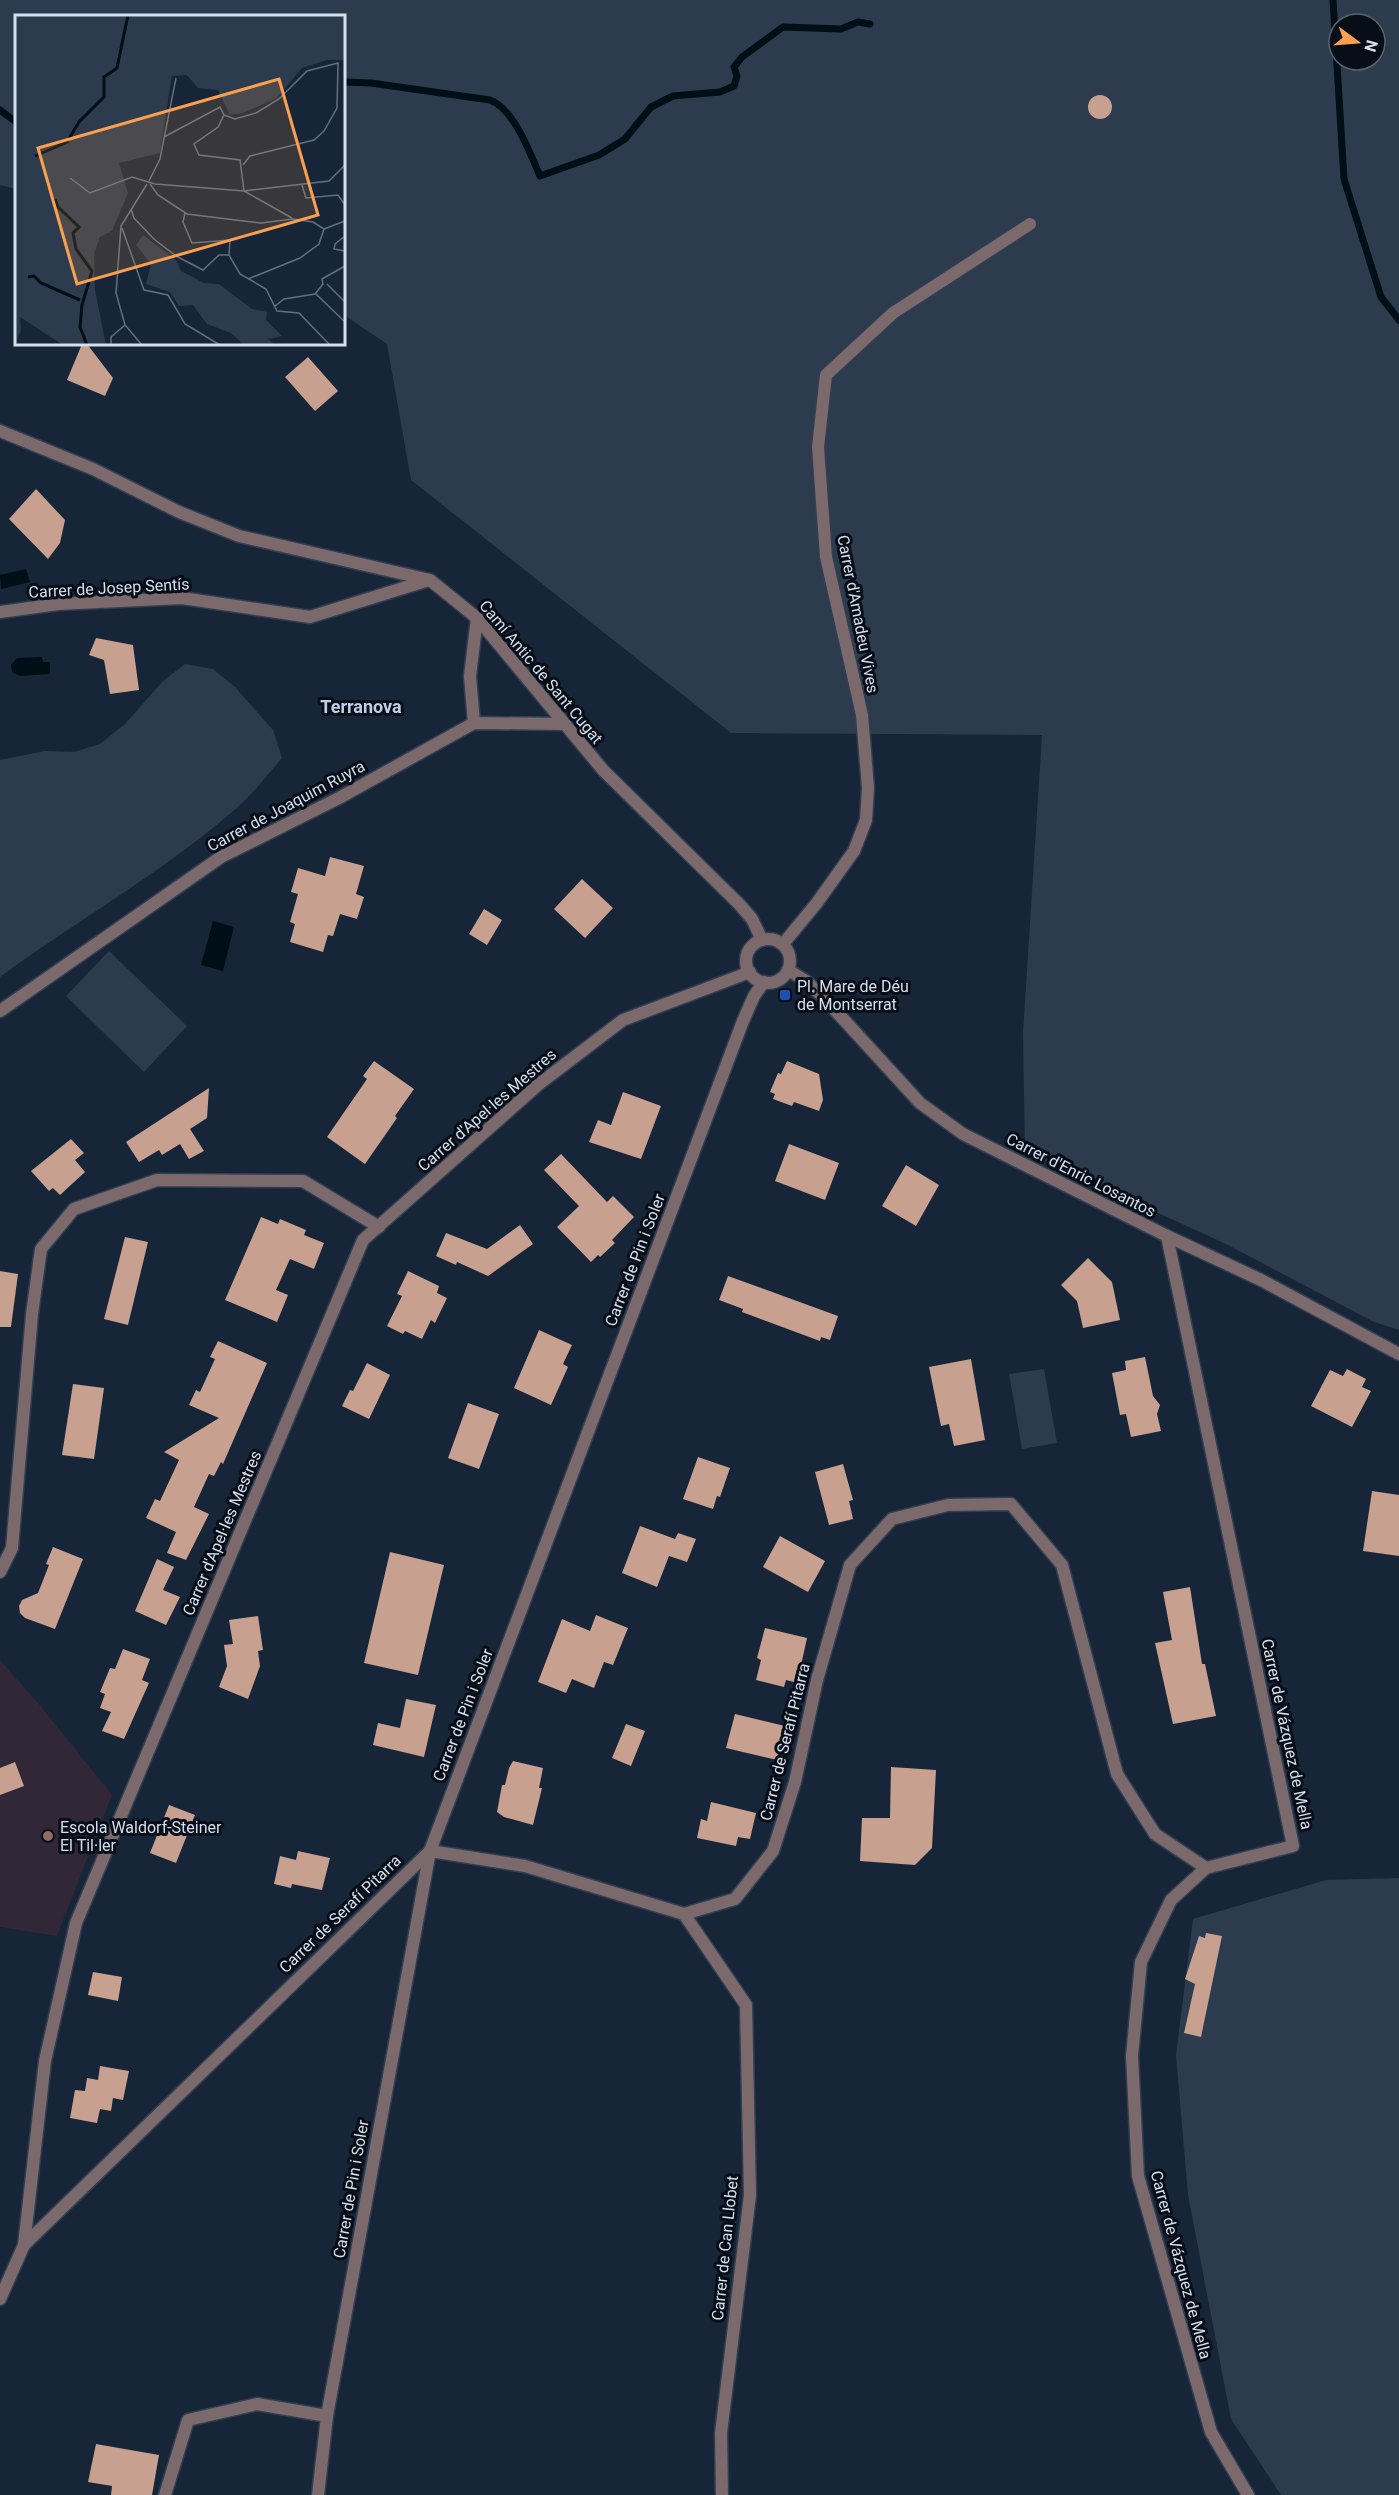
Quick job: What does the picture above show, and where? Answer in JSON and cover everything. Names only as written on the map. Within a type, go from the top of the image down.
[{"type":"street","name":"Carrer d'Amadeu Vives","points":[[783,944],[816,904],[854,850],[866,820],[868,788],[862,715],[826,557],[818,447],[826,375],[893,313],[1030,224]]},
{"type":"street","name":"Camí Antic de Sant Cugat","points":[[0,430],[93,468],[179,512],[239,536],[430,580],[477,618],[603,770],[740,905],[752,920],[762,940]]},
{"type":"street","name":"Carrer de Josep Sentís","points":[[0,612],[58,604],[182,598],[310,617],[430,580]]},
{"type":"street","points":[[474,723],[470,676],[477,618]]},
{"type":"street","name":"Carrer de Joaquim Ruyra","points":[[0,1011],[221,857],[339,798],[474,723],[565,724]]},
{"type":"street","points":[[769,939],[783,944],[790,956],[788,970],[780,979],[764,982],[750,972],[747,967],[747,956],[753,946],[762,940],[769,939]]},
{"type":"street","name":"Carrer d'Enric Losantos","points":[[788,970],[806,981],[823,997],[920,1103],[963,1134],[1167,1236],[1261,1280],[1399,1354]]},
{"type":"street","name":"Carrer d'Apel·les Mestres","points":[[0,2299],[24,2245],[45,2061],[76,1923],[363,1240],[539,1084],[623,1020],[750,972]]},
{"type":"street","name":"Carrer de Pin i Soler","points":[[318,2495],[327,2416],[430,1851],[743,1021],[754,996],[764,982]]},
{"type":"street","points":[[0,1572],[12,1548],[32,1314],[41,1249],[74,1209],[157,1180],[303,1181],[379,1227]]},
{"type":"street","name":"Carrer de Vázquez de Mella","points":[[1167,1236],[1293,1846],[1206,1868],[1171,1900],[1141,1962],[1132,2056],[1138,2176],[1211,2432],[1248,2495]]},
{"type":"street","name":"Carrer de Serafí Pitarra","points":[[684,1914],[735,1899],[772,1851],[795,1782],[817,1680],[850,1565],[892,1519],[948,1505],[1011,1504],[1062,1565],[1117,1774],[1155,1834],[1206,1868]]},
{"type":"street","points":[[430,1851],[525,1866],[684,1914]]},
{"type":"street","name":"Carrer de Serafí Pitarra","points":[[24,2245],[430,1851]]},
{"type":"street","name":"Carrer de Can Llobet","points":[[684,1914],[746,2005],[750,2194],[721,2433],[723,2495]]},
{"type":"street","points":[[165,2495],[188,2420],[257,2404],[327,2416]]},
{"type":"shaded area","points":[[0,0],[1399,0],[1399,1330],[1374,1322],[1226,1244],[1025,1152],[1023,1033],[1042,735],[731,733],[411,480],[387,344],[345,316],[345,15],[15,15],[15,189],[0,185]]},
{"type":"shaded area","points":[[26,569],[30,582],[1,589],[0,575]]},
{"type":"shaded area","points":[[42,657],[43,662],[50,662],[50,674],[20,676],[12,672],[11,665],[17,658]]},
{"type":"shaded area","points":[[185,664],[213,669],[235,687],[273,730],[282,758],[246,800],[204,835],[147,877],[0,977],[0,760],[45,751],[74,752],[100,744],[125,724],[163,681]]},
{"type":"shaded area","points":[[213,921],[234,927],[223,971],[201,965]]},
{"type":"shaded area","points":[[109,951],[187,1026],[144,1072],[66,996]]},
{"type":"shaded area","points":[[1044,1369],[1057,1443],[1022,1449],[1009,1374]]},
{"type":"shaded area","name":"Escola Waldorf-Steiner El Til·ler","points":[[0,1660],[112,1795],[57,1936],[0,1927]]},
{"type":"shaded area","points":[[1399,1878],[1399,2495],[1281,2495],[1231,2419],[1188,2195],[1176,2055],[1193,1919],[1326,1880]]},
{"type":"building","points":[[1100,95],[1109,98],[1112,107],[1109,116],[1100,119],[1091,116],[1088,107],[1091,98]]},
{"type":"building","points":[[82,345],[88,345],[113,378],[105,396],[67,380]]},
{"type":"building","points":[[308,357],[338,391],[315,411],[285,377]]},
{"type":"building","points":[[36,489],[65,520],[60,543],[48,559],[9,519]]},
{"type":"building","points":[[96,638],[133,645],[139,690],[110,694],[104,660],[89,655]]},
{"type":"building","points":[[330,857],[364,866],[356,894],[364,897],[357,919],[340,914],[333,936],[328,935],[323,952],[290,942],[295,924],[290,922],[298,894],[291,892],[298,868],[325,876]]},
{"type":"building","points":[[582,879],[613,908],[585,938],[554,909]]},
{"type":"building","points":[[484,909],[502,920],[487,945],[469,934]]},
{"type":"building","points":[[374,1061],[414,1089],[365,1164],[327,1137],[367,1079],[363,1076]]},
{"type":"building","points":[[787,1061],[819,1074],[823,1100],[819,1111],[794,1102],[792,1106],[773,1099],[775,1094],[770,1092],[778,1073],[781,1074]]},
{"type":"building","points":[[209,1088],[207,1118],[190,1129],[204,1151],[189,1159],[180,1144],[162,1155],[159,1150],[139,1162],[126,1142]]},
{"type":"building","points":[[623,1092],[661,1106],[641,1159],[589,1142],[598,1120],[611,1125]]},
{"type":"building","points":[[71,1139],[84,1153],[75,1160],[85,1172],[60,1195],[53,1188],[49,1191],[31,1171]]},
{"type":"building","points":[[789,1144],[839,1163],[825,1200],[775,1181]]},
{"type":"building","points":[[561,1154],[607,1202],[613,1196],[634,1217],[612,1240],[615,1243],[591,1262],[557,1227],[579,1206],[544,1170]]},
{"type":"building","points":[[906,1165],[939,1185],[916,1226],[882,1206]]},
{"type":"building","points":[[261,1217],[278,1224],[280,1219],[306,1230],[304,1235],[324,1243],[314,1269],[290,1259],[276,1290],[288,1295],[277,1322],[225,1300]]},
{"type":"building","points":[[520,1225],[533,1244],[488,1276],[457,1262],[456,1265],[436,1256],[446,1233],[487,1249]]},
{"type":"building","points":[[125,1237],[148,1242],[128,1325],[104,1319]]},
{"type":"building","points":[[1088,1258],[1112,1282],[1120,1320],[1083,1328],[1077,1301],[1061,1285]]},
{"type":"building","points":[[0,1271],[18,1274],[11,1327],[0,1327]]},
{"type":"building","points":[[408,1271],[439,1286],[437,1293],[447,1298],[435,1323],[431,1320],[422,1339],[405,1331],[403,1334],[387,1326],[402,1296],[397,1294]]},
{"type":"building","points":[[728,1276],[838,1316],[830,1340],[821,1337],[820,1341],[742,1312],[743,1309],[719,1300]]},
{"type":"building","points":[[539,1330],[572,1345],[563,1364],[568,1367],[551,1405],[514,1388]]},
{"type":"building","points":[[218,1341],[267,1363],[223,1464],[221,1462],[214,1476],[209,1474],[194,1507],[209,1514],[186,1560],[167,1553],[176,1532],[146,1518],[155,1499],[160,1501],[179,1460],[164,1452],[219,1418],[189,1405],[196,1390],[200,1392],[215,1359],[210,1357]]},
{"type":"building","points":[[1145,1357],[1153,1396],[1160,1405],[1157,1414],[1161,1431],[1131,1437],[1126,1414],[1120,1415],[1112,1373],[1126,1370],[1125,1361]]},
{"type":"building","points":[[971,1359],[985,1440],[954,1446],[949,1424],[941,1426],[929,1367]]},
{"type":"building","points":[[367,1363],[390,1375],[369,1419],[342,1406],[350,1390],[353,1391]]},
{"type":"building","points":[[1347,1369],[1366,1379],[1362,1387],[1371,1391],[1352,1427],[1311,1406],[1330,1370],[1343,1376]]},
{"type":"building","points":[[73,1384],[104,1388],[94,1459],[62,1455]]},
{"type":"building","points":[[468,1403],[499,1414],[479,1469],[448,1458]]},
{"type":"building","points":[[698,1457],[730,1468],[720,1497],[717,1496],[713,1509],[683,1499]]},
{"type":"building","points":[[843,1464],[853,1500],[849,1501],[853,1519],[829,1525],[815,1472]]},
{"type":"building","points":[[1372,1491],[1399,1495],[1399,1556],[1363,1551]]},
{"type":"building","points":[[640,1526],[675,1539],[678,1533],[696,1539],[687,1562],[669,1556],[657,1587],[622,1573]]},
{"type":"building","points":[[780,1536],[825,1561],[808,1592],[763,1567]]},
{"type":"building","points":[[53,1547],[83,1559],[55,1629],[25,1618],[20,1613],[19,1606],[22,1600],[38,1593]]},
{"type":"building","points":[[390,1552],[444,1565],[418,1675],[364,1663]]},
{"type":"building","points":[[157,1559],[174,1567],[163,1590],[180,1597],[166,1625],[135,1611]]},
{"type":"building","points":[[1190,1587],[1202,1664],[1205,1664],[1216,1716],[1173,1724],[1155,1643],[1172,1640],[1163,1592]]},
{"type":"building","points":[[596,1615],[628,1628],[613,1665],[604,1662],[594,1688],[572,1679],[566,1693],[538,1682],[562,1619],[590,1631]]},
{"type":"building","points":[[258,1616],[263,1650],[258,1651],[260,1666],[248,1699],[219,1687],[227,1666],[224,1645],[233,1644],[229,1620]]},
{"type":"building","points":[[765,1628],[807,1638],[800,1670],[797,1670],[794,1682],[786,1680],[784,1687],[756,1680],[761,1660],[757,1658]]},
{"type":"building","points":[[123,1649],[150,1659],[142,1680],[149,1683],[124,1739],[102,1731],[111,1712],[100,1708],[105,1694],[100,1692],[110,1668],[115,1669]]},
{"type":"building","points":[[406,1699],[436,1705],[424,1757],[373,1745],[378,1723],[400,1728]]},
{"type":"building","points":[[735,1714],[785,1726],[777,1760],[726,1748]]},
{"type":"building","points":[[626,1724],[645,1731],[631,1766],[612,1758]]},
{"type":"building","points":[[513,1761],[543,1768],[539,1788],[542,1788],[533,1825],[504,1817],[497,1812],[502,1785],[505,1785]]},
{"type":"building","points":[[15,1762],[24,1786],[0,1795],[0,1768]]},
{"type":"building","points":[[891,1767],[936,1770],[932,1848],[915,1865],[860,1861],[862,1818],[890,1818]]},
{"type":"building","points":[[711,1802],[756,1813],[750,1839],[738,1837],[736,1846],[697,1838],[701,1819],[707,1821]]},
{"type":"building","points":[[169,1805],[195,1815],[176,1863],[150,1853]]},
{"type":"building","points":[[298,1851],[330,1858],[322,1890],[292,1884],[291,1888],[274,1884],[280,1856],[296,1860]]},
{"type":"building","points":[[1206,1933],[1222,1936],[1201,2037],[1184,2033],[1195,1984],[1185,1979],[1199,1936],[1205,1938]]},
{"type":"building","points":[[93,1972],[122,1977],[118,2001],[88,1995]]},
{"type":"building","points":[[100,2066],[129,2071],[123,2100],[113,2098],[111,2111],[100,2109],[97,2123],[70,2118],[75,2090],[85,2091],[87,2078],[98,2080]]},
{"type":"building","points":[[96,2444],[159,2455],[152,2495],[111,2495],[112,2486],[88,2482]]},
{"type":"waterway","points":[[1333,0],[1344,179],[1381,297],[1399,320]]},
{"type":"waterway","points":[[345,82],[371,83],[490,100],[507,112],[514,122],[540,176],[599,155],[625,139],[651,107],[673,96],[720,92],[734,86],[737,76],[734,67],[742,57],[783,27],[841,29],[858,22],[870,24]]},
{"type":"waterway","points":[[0,110],[15,121]]},
{"type":"place","name":"Pl. Mare de Déu de Montserrat","points":[[785,995]]},
{"type":"place","name":"Escola Waldorf-Steiner El Til·ler","points":[[48,1836]]},
{"type":"district","name":"Terranova","points":[[361,706]]}]
